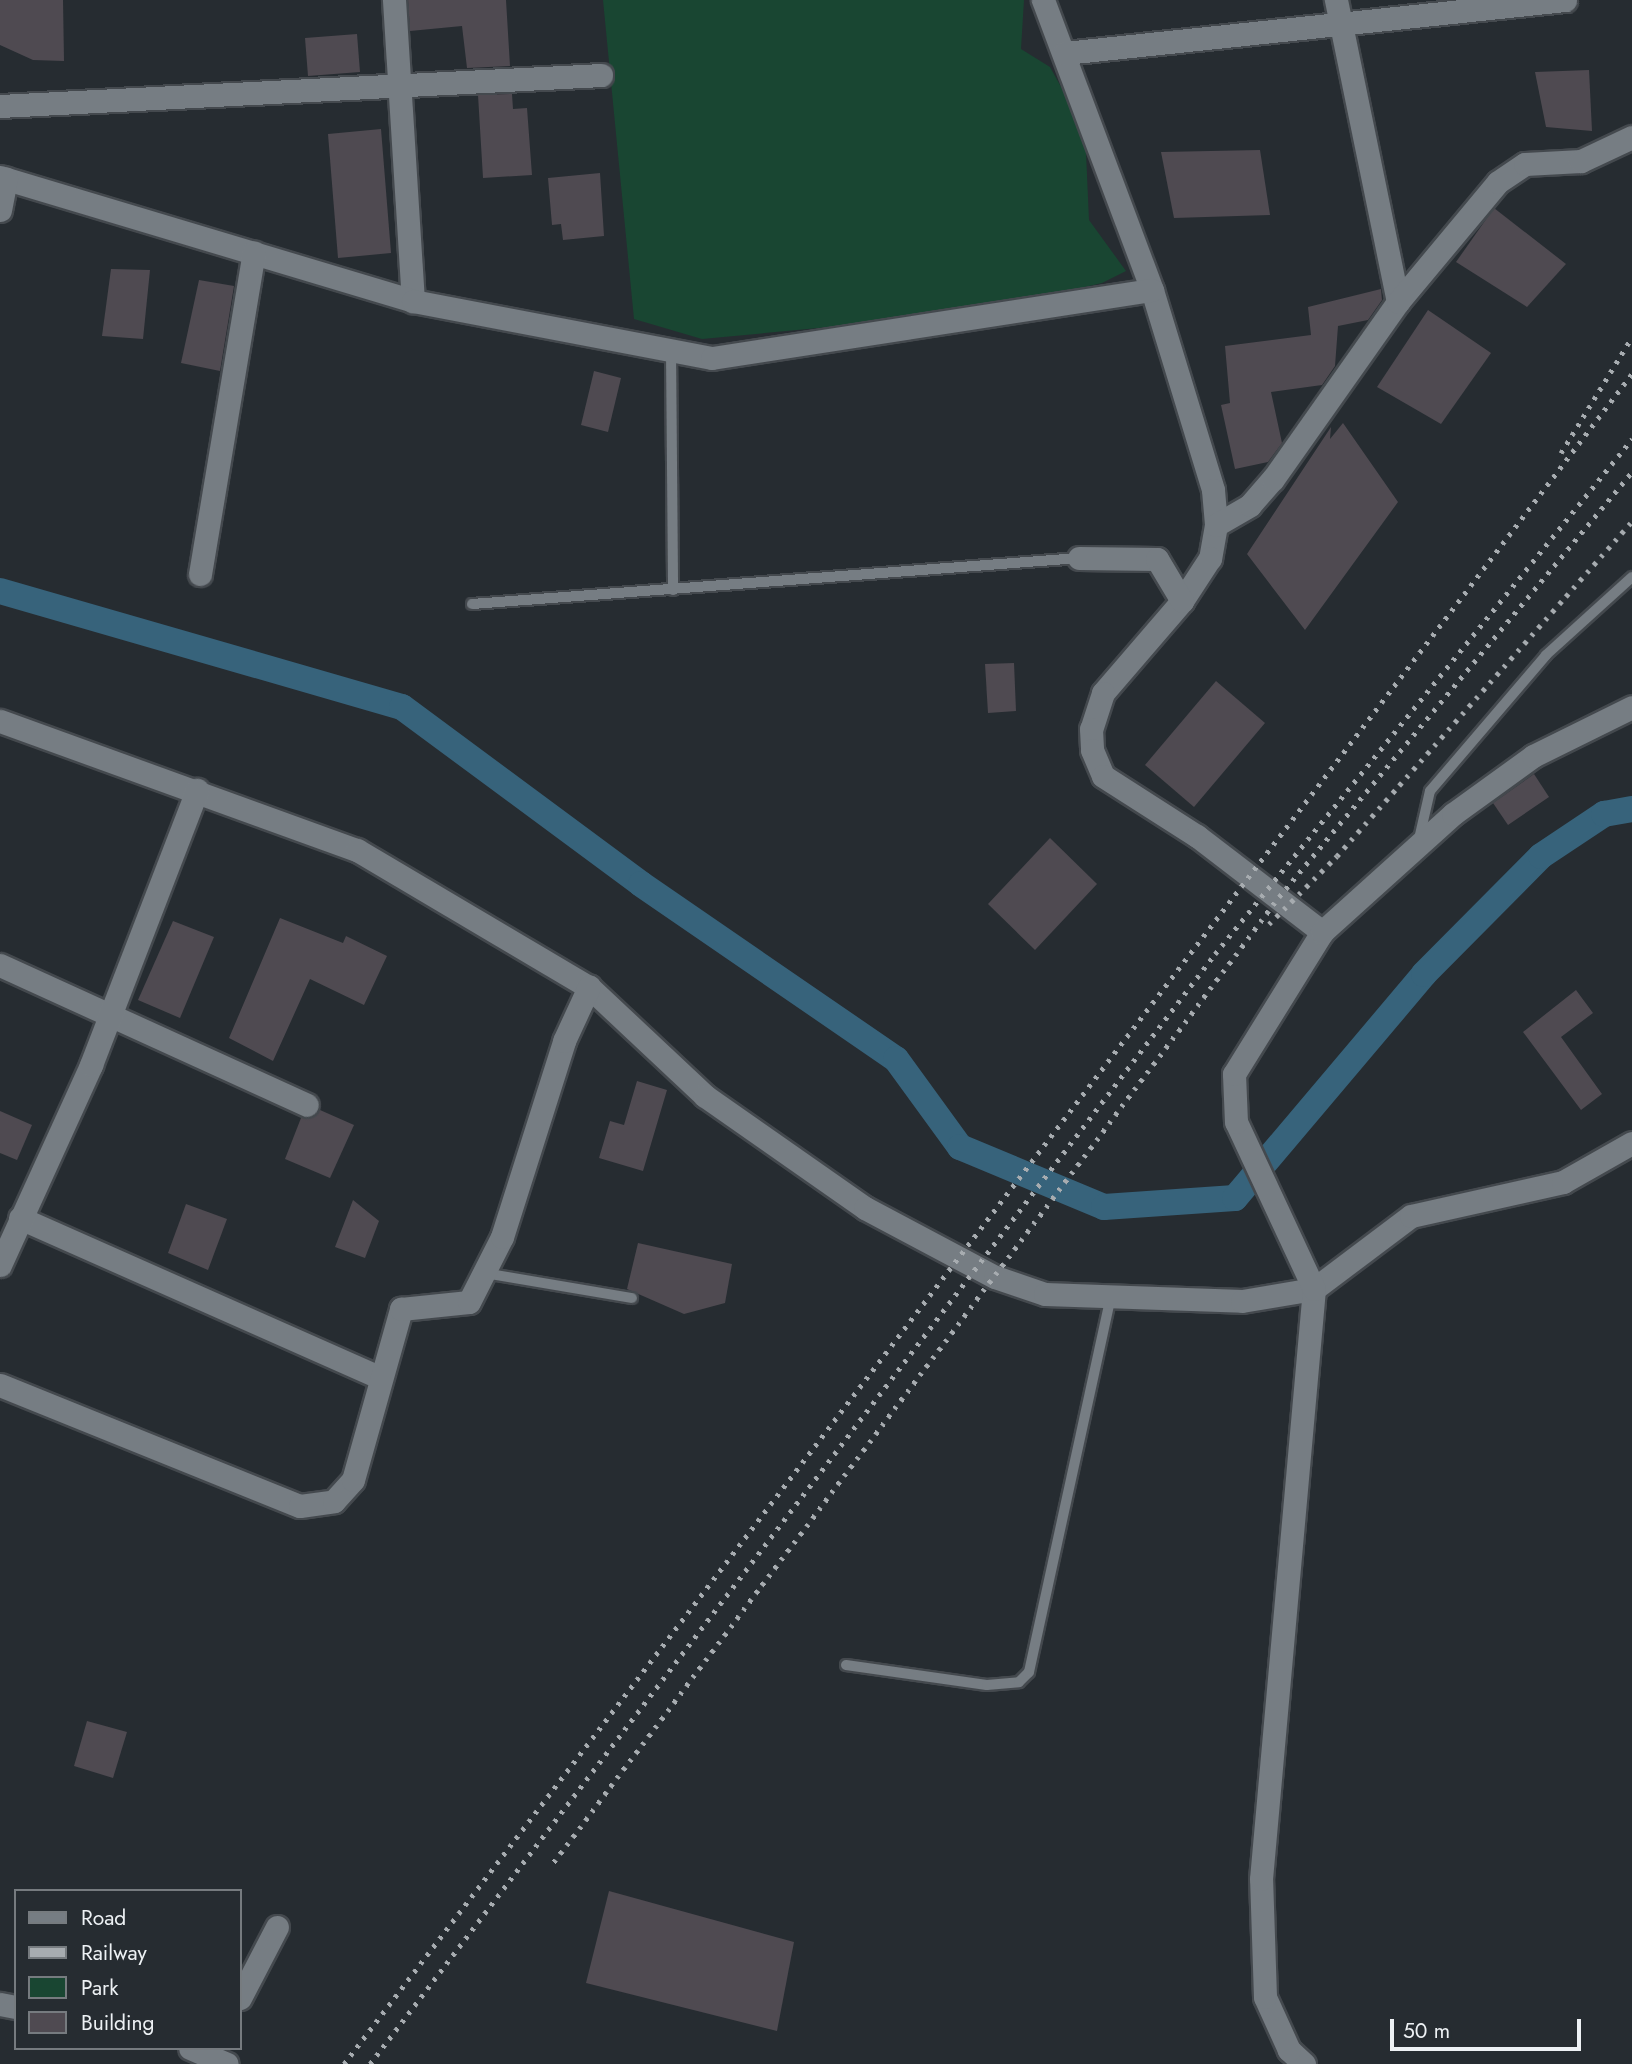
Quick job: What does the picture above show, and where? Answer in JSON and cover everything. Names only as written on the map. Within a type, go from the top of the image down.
[{"type":"street","points":[[394,0],[403,85],[413,301]]},
{"type":"street","points":[[1043,0],[1065,52],[1152,290],[1213,490],[1216,525],[1210,558],[1182,601],[1104,693],[1091,729],[1092,750],[1103,776],[1197,836],[1322,932]]},
{"type":"street","points":[[1065,52],[1340,9],[1565,0]]},
{"type":"street","points":[[1340,9],[1398,302]]},
{"type":"street","points":[[0,106],[601,75]]},
{"type":"street","points":[[1216,525],[1250,505],[1273,479],[1398,302],[1498,181],[1525,164],[1581,161],[1632,137]]},
{"type":"street","points":[[0,210],[3,178],[413,301],[712,358],[1152,290]]},
{"type":"street","points":[[200,574],[254,253]]},
{"type":"street","points":[[1079,558],[1157,559],[1182,601]]},
{"type":"street","points":[[1304,2064],[1289,2050],[1265,1997],[1262,1879],[1314,1289],[1294,1240],[1236,1122],[1234,1074],[1244,1049],[1322,932],[1418,845],[1532,756],[1632,707]]},
{"type":"street","points":[[0,721],[357,850],[589,986],[705,1096],[864,1208],[995,1277],[1045,1294],[1242,1301],[1314,1289],[1411,1216],[1563,1182],[1632,1143]]},
{"type":"street","points":[[0,1265],[108,1014],[197,790]]},
{"type":"street","points":[[0,965],[307,1105]]},
{"type":"street","points":[[0,1385],[300,1506],[322,1506],[353,1480],[377,1376],[401,1309],[470,1302],[524,1174],[564,1041],[589,986]]},
{"type":"street","points":[[20,1218],[377,1376]]},
{"type":"street","points":[[242,1994],[277,1927]]},
{"type":"lane","points":[[671,350],[673,590]]},
{"type":"lane","points":[[472,604],[1079,558]]},
{"type":"lane","points":[[1418,845],[1430,790],[1546,655],[1632,577]]},
{"type":"lane","points":[[484,1273],[632,1298]]},
{"type":"lane","points":[[846,1665],[987,1685],[1019,1682],[1028,1672],[1111,1297]]},
{"type":"green space","points":[[603,0],[1024,0],[1021,49],[1050,67],[1085,130],[1089,220],[1126,271],[1102,283],[983,311],[829,327],[702,339],[634,319]]},
{"type":"building","points":[[0,0],[63,0],[64,61],[33,60],[0,45]]},
{"type":"building","points":[[408,0],[506,0],[510,66],[467,68],[462,26],[410,31]]},
{"type":"building","points":[[357,34],[360,72],[308,76],[305,38]]},
{"type":"building","points":[[1589,70],[1592,131],[1546,127],[1535,72]]},
{"type":"building","points":[[512,94],[513,109],[527,108],[532,175],[483,178],[478,95]]},
{"type":"building","points":[[381,129],[391,253],[338,258],[328,134]]},
{"type":"building","points":[[1260,150],[1270,215],[1174,218],[1161,152]]},
{"type":"building","points":[[600,173],[604,236],[563,240],[561,224],[552,225],[548,178]]},
{"type":"building","points":[[1494,208],[1566,264],[1527,307],[1456,262]]},
{"type":"building","points":[[111,269],[150,270],[143,339],[102,336]]},
{"type":"building","points":[[199,280],[234,286],[220,371],[181,363]]},
{"type":"building","points":[[1381,289],[1382,300],[1368,320],[1338,326],[1335,366],[1322,385],[1271,392],[1282,443],[1268,462],[1235,469],[1221,405],[1230,403],[1225,346],[1311,335],[1308,307]]},
{"type":"building","points":[[1428,310],[1491,353],[1441,424],[1377,387]]},
{"type":"building","points":[[594,371],[621,378],[608,432],[581,425]]},
{"type":"building","points":[[1343,423],[1398,502],[1305,630],[1247,554],[1331,427],[1330,439]]},
{"type":"building","points":[[1014,663],[1016,711],[988,713],[985,664]]},
{"type":"building","points":[[1216,681],[1265,723],[1194,807],[1145,765]]},
{"type":"building","points":[[1534,774],[1549,797],[1508,825],[1493,803]]},
{"type":"building","points":[[1050,838],[1097,884],[1035,950],[988,904]]},
{"type":"building","points":[[280,918],[343,943],[346,936],[387,956],[364,1005],[310,979],[273,1061],[229,1038]]},
{"type":"building","points":[[173,921],[214,937],[180,1018],[138,1000]]},
{"type":"building","points":[[1576,990],[1593,1013],[1561,1037],[1602,1094],[1581,1110],[1523,1032]]},
{"type":"building","points":[[637,1081],[667,1090],[643,1171],[599,1158],[610,1121],[624,1125]]},
{"type":"building","points":[[320,1110],[354,1125],[330,1178],[285,1159],[301,1118]]},
{"type":"building","points":[[0,1111],[32,1125],[17,1160],[0,1153]]},
{"type":"building","points":[[353,1200],[379,1221],[365,1258],[335,1247]]},
{"type":"building","points":[[186,1204],[227,1219],[208,1270],[168,1253]]},
{"type":"building","points":[[638,1243],[732,1264],[725,1303],[684,1314],[627,1289]]},
{"type":"building","points":[[87,1721],[127,1732],[113,1778],[74,1766]]},
{"type":"building","points":[[609,1891],[794,1942],[777,2031],[586,1983]]},
{"type":"waterway","points":[[0,591],[402,707],[641,884],[896,1059],[960,1147],[1104,1207],[1235,1198],[1424,974],[1541,856],[1604,814],[1632,809]]},
{"type":"railway","points":[[1561,453],[1632,337]]},
{"type":"railway","points":[[344,2064],[1632,374]]},
{"type":"railway","points":[[370,2064],[1215,954],[1632,439]]},
{"type":"railway","points":[[554,1862],[1279,897],[1632,472]]},
{"type":"railway","points":[[1269,924],[1337,856],[1632,521]]}]
